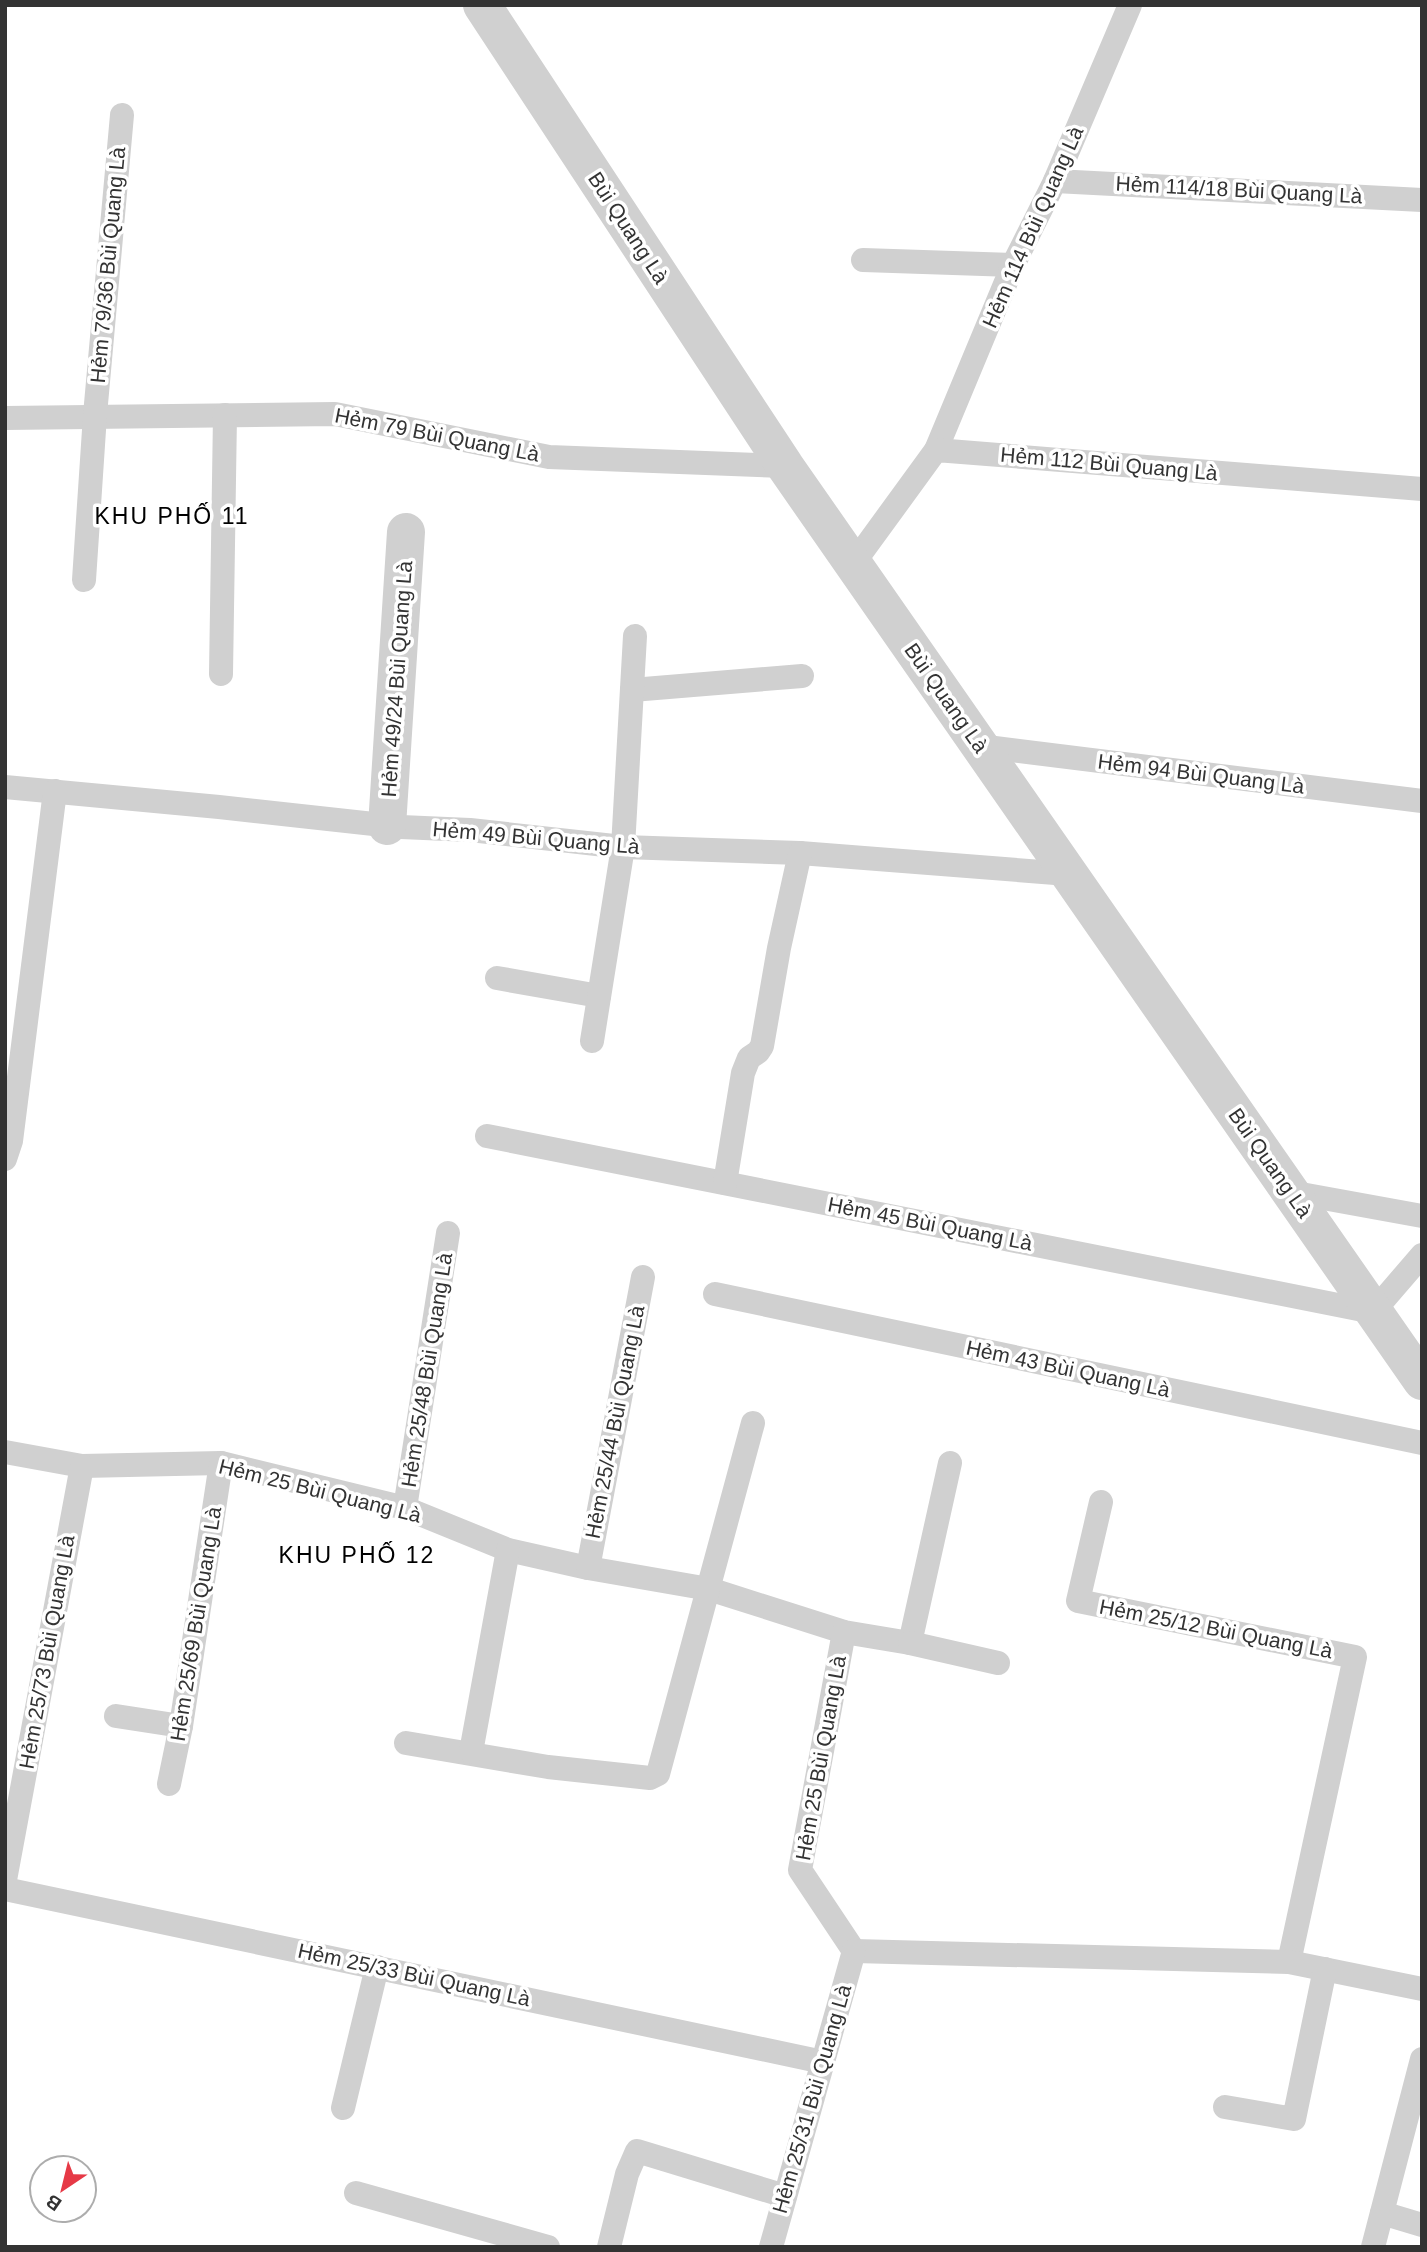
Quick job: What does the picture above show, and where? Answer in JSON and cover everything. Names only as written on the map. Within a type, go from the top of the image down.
[{"type":"street","name":"Bùi Quang Là","points":[[482,5],[785,466],[1422,1381]]},
{"type":"street","name":"Hẻm 49/24 Bùi Quang Là","points":[[387,826],[406,532]]},
{"type":"lane","name":"Hẻm 114 Bùi Quang Là","points":[[936,450],[1013,265],[1055,181],[1130,5]]},
{"type":"lane","name":"Hẻm 79/36 Bùi Quang Là","points":[[84,580],[94,415],[122,116]]},
{"type":"lane","name":"Hẻm 114/18 Bùi Quang Là","points":[[1055,181],[1422,200]]},
{"type":"lane","points":[[863,260],[1013,265]]},
{"type":"lane","name":"Hẻm 79 Bùi Quang Là","points":[[5,418],[335,414],[549,457],[785,466]]},
{"type":"lane","points":[[220,674],[225,415]]},
{"type":"lane","points":[[853,564],[936,450]]},
{"type":"lane","name":"Hẻm 112 Bùi Quang Là","points":[[936,450],[1422,489]]},
{"type":"lane","points":[[592,1041],[623,847],[635,636]]},
{"type":"lane","points":[[632,690],[802,676]]},
{"type":"lane","name":"Hẻm 94 Bùi Quang Là","points":[[979,746],[1422,801]]},
{"type":"lane","name":"Hẻm 49 Bùi Quang Là","points":[[5,787],[387,826],[470,830],[623,847],[800,853],[1069,874]]},
{"type":"lane","points":[[8,1150],[55,791]]},
{"type":"lane","points":[[725,1183],[743,1073],[749,1058],[762,1046],[779,948],[800,853]]},
{"type":"lane","points":[[497,978],[599,996]]},
{"type":"lane","name":"Hẻm 45 Bùi Quang Là","points":[[488,1136],[1373,1311]]},
{"type":"lane","points":[[1290,1192],[1422,1216]]},
{"type":"lane","name":"Hẻm 25/48 Bùi Quang Là","points":[[405,1508],[448,1233]]},
{"type":"lane","points":[[1373,1311],[1422,1255]]},
{"type":"lane","name":"Hẻm 25/44 Bùi Quang Là","points":[[588,1568],[643,1277]]},
{"type":"lane","name":"Hẻm 43 Bùi Quang Là","points":[[715,1294],[1422,1444]]},
{"type":"lane","points":[[407,1742],[548,1768],[650,1778],[658,1774],[753,1423]]},
{"type":"lane","name":"Hẻm 25 Bùi Quang Là","points":[[5,1452],[82,1466],[221,1463],[405,1508],[508,1550],[588,1568],[709,1589],[844,1632],[800,1870],[854,1951]]},
{"type":"lane","points":[[910,1643],[950,1462]]},
{"type":"lane","name":"Hẻm 25/69 Bùi Quang Là","points":[[169,1784],[181,1726],[221,1463]]},
{"type":"lane","name":"Hẻm 25/73 Bùi Quang Là","points":[[5,1880],[82,1466]]},
{"type":"lane","name":"Hẻm 25/12 Bùi Quang Là","points":[[1101,1502],[1078,1601],[1355,1657],[1289,1962]]},
{"type":"lane","points":[[471,1752],[508,1550]]},
{"type":"lane","points":[[844,1632],[910,1643],[998,1663]]},
{"type":"lane","points":[[116,1716],[181,1726]]},
{"type":"lane","name":"Hẻm 25/33 Bùi Quang Là","points":[[5,1889],[822,2062]]},
{"type":"lane","points":[[854,1951],[1289,1962],[1422,1989]]},
{"type":"lane","name":"Hẻm 25/31 Bùi Quang Là","points":[[771,2247],[854,1951]]},
{"type":"lane","points":[[343,2108],[377,1967]]},
{"type":"lane","points":[[1225,2107],[1294,2119],[1325,1969]]},
{"type":"lane","points":[[1373,2247],[1422,2059]]},
{"type":"lane","points":[[609,2247],[627,2174],[637,2151],[785,2196]]},
{"type":"lane","points":[[356,2193],[548,2247]]},
{"type":"lane","points":[[1381,2213],[1422,2225]]},
{"type":"district","name":"KHU PHỐ 11","points":[[172,516]]},
{"type":"district","name":"KHU PHỐ 12","points":[[357,1555]]}]
